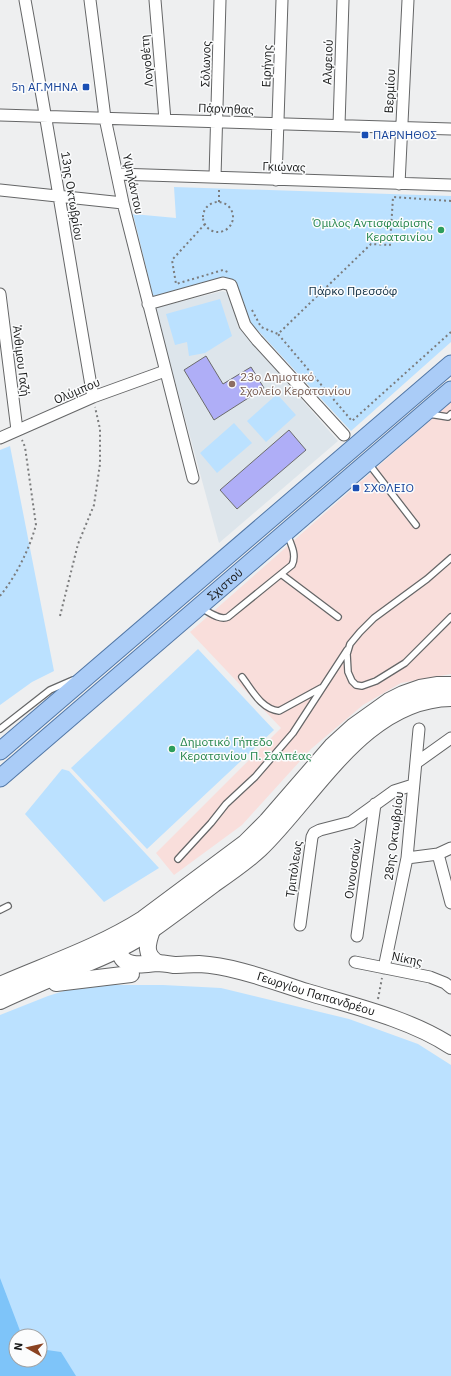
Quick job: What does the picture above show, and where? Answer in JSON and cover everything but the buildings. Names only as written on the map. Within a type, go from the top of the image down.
[{"type":"main road","name":"Σχιστού","points":[[0,751],[91,675],[451,364]]},
{"type":"main road","name":"Σχιστού","points":[[0,778],[451,390]]},
{"type":"main road","points":[[0,985],[106,940],[143,919],[245,843],[268,821],[332,746],[354,726],[389,701],[403,694],[420,688],[438,685],[451,686]]},
{"type":"main road","points":[[0,1001],[118,950],[152,930],[231,873],[259,850],[343,756],[375,726],[411,706],[439,698],[451,698]]},
{"type":"main road","points":[[152,930],[147,942],[147,949],[149,955],[158,963]]},
{"type":"main road","name":"Γεωργίου Παπανδρέου","points":[[118,950],[123,960],[128,963],[158,963],[174,965],[198,964],[221,967],[281,984],[369,1010],[439,1038],[451,1046]]},
{"type":"main road","name":"Γεωργίου Παπανδρέου","points":[[100,958],[103,966],[109,970],[132,974],[174,965]]},
{"type":"main road","points":[[31,987],[86,978],[132,974]]},
{"type":"street","name":"13ης Οκτωβρίου","points":[[24,0],[46,116],[58,196],[93,397]]},
{"type":"street","name":"Υψηλάντου","points":[[90,0],[105,118],[123,203],[193,478]]},
{"type":"street","name":"Λογοθέτη","points":[[155,0],[165,120]]},
{"type":"street","name":"Σόλωνος","points":[[217,177],[220,0]]},
{"type":"street","name":"Ειρήνης","points":[[276,180],[282,0]]},
{"type":"street","name":"Αλφειού","points":[[339,125],[343,0]]},
{"type":"street","name":"Βερμίου","points":[[399,184],[408,0]]},
{"type":"street","name":"Πάρνηθας","points":[[0,115],[451,129]]},
{"type":"street","name":"Γκιώνας","points":[[117,174],[451,186]]},
{"type":"street","points":[[0,190],[123,203]]},
{"type":"street","points":[[148,304],[223,282],[231,285],[245,325],[344,435]]},
{"type":"street","name":"Άνθιμου Γαζή","points":[[0,294],[17,430]]},
{"type":"street","name":"Ολύμπου","points":[[0,438],[93,397],[165,371]]},
{"type":"street","name":"28ης Οκτωβρίου","points":[[384,968],[407,858],[419,729]]},
{"type":"street","points":[[416,763],[451,738]]},
{"type":"street","name":"Τριπόλεως","points":[[300,925],[312,837],[314,833],[351,822],[394,791],[413,785]]},
{"type":"street","name":"Οινουσσών","points":[[357,936],[375,804]]},
{"type":"street","points":[[407,858],[438,854],[451,848]]},
{"type":"street","points":[[438,854],[451,903]]},
{"type":"street","name":"Νίκης","points":[[355,962],[430,977],[445,983],[451,988]]},
{"type":"lane","points":[[424,413],[448,417],[451,414]]},
{"type":"lane","points":[[367,463],[416,525]]},
{"type":"lane","points":[[199,607],[225,619],[292,565],[294,553],[286,532]]},
{"type":"lane","points":[[178,859],[226,804],[255,777],[293,733],[350,644],[360,632],[374,618],[427,579],[451,558]]},
{"type":"lane","points":[[281,574],[338,617]]},
{"type":"lane","points":[[350,644],[347,654],[348,672],[352,681],[356,685],[362,686],[376,681],[404,663],[451,617]]},
{"type":"lane","points":[[0,729],[50,690],[69,681],[91,675]]},
{"type":"lane","points":[[242,677],[262,704],[271,710],[279,711],[321,688]]},
{"type":"lane","points":[[0,910],[8,906]]},
{"type":"path","points":[[217,177],[219,202]]},
{"type":"path","points":[[451,201],[393,197],[390,245],[371,244],[278,334],[352,421],[451,332]]},
{"type":"path","points":[[214,202],[219,202],[223,202],[230,207],[233,218],[230,226],[219,232],[209,228],[205,224],[203,217],[206,208],[214,202]]},
{"type":"path","points":[[60,616],[78,544],[94,505],[100,464],[100,429],[93,397]]},
{"type":"path","points":[[0,596],[10,583],[32,538],[36,525],[26,447],[17,430]]},
{"type":"path","points":[[378,1000],[384,968]]},
{"type":"shaded area","name":"23o Δημοτικό Σχολείο Κερατσινίου","points":[[223,291],[230,294],[238,327],[338,441],[219,543],[155,308]]},
{"type":"shaded area","points":[[451,402],[451,674],[401,683],[363,705],[311,749],[242,825],[174,875],[156,853],[281,728],[190,632]]},
{"type":"shaded area","points":[[0,1278],[19,1328],[8,1328],[8,1368],[48,1368],[48,1350],[61,1352],[76,1376],[0,1376]]},
{"type":"green space","name":"Πάρκο Πρεσσόφ","points":[[174,187],[451,196],[451,342],[351,431],[252,324],[228,278],[153,296],[133,214],[176,218]]},
{"type":"green space","points":[[220,299],[232,336],[205,353],[189,356],[187,342],[175,345],[166,314]]},
{"type":"green space","points":[[277,394],[296,415],[266,442],[247,421]]},
{"type":"green space","points":[[234,423],[252,443],[217,473],[200,453]]},
{"type":"green space","points":[[10,446],[54,671],[32,682],[0,705],[0,450]]},
{"type":"green space","name":"Δημοτικό Γήπεδο Κερατσινίου Π. Σαλπέας","points":[[198,649],[274,730],[147,849],[71,768]]},
{"type":"green space","points":[[62,769],[69,771],[159,868],[104,902],[25,814]]},
{"type":"green space","points":[[111,985],[163,985],[221,988],[349,1019],[418,1044],[451,1065],[451,1376],[0,1376],[0,1015],[70,989]]},
{"type":"place","name":"5η ΑΓ.ΜΗΝΑ","points":[[86,87]]},
{"type":"place","name":"ΠΑΡΝΗΘΟΣ","points":[[365,135]]},
{"type":"place","name":"Όμιλος Αντισφαίρισης Κερατσινίου","points":[[441,230]]},
{"type":"place","name":"23o Δημοτικό Σχολείο Κερατσινίου","points":[[232,384]]},
{"type":"place","name":"ΣΧΟΛΕΙΟ","points":[[356,488]]},
{"type":"place","name":"Δημοτικό Γήπεδο Κερατσινίου Π. Σαλπέας","points":[[172,749]]}]
